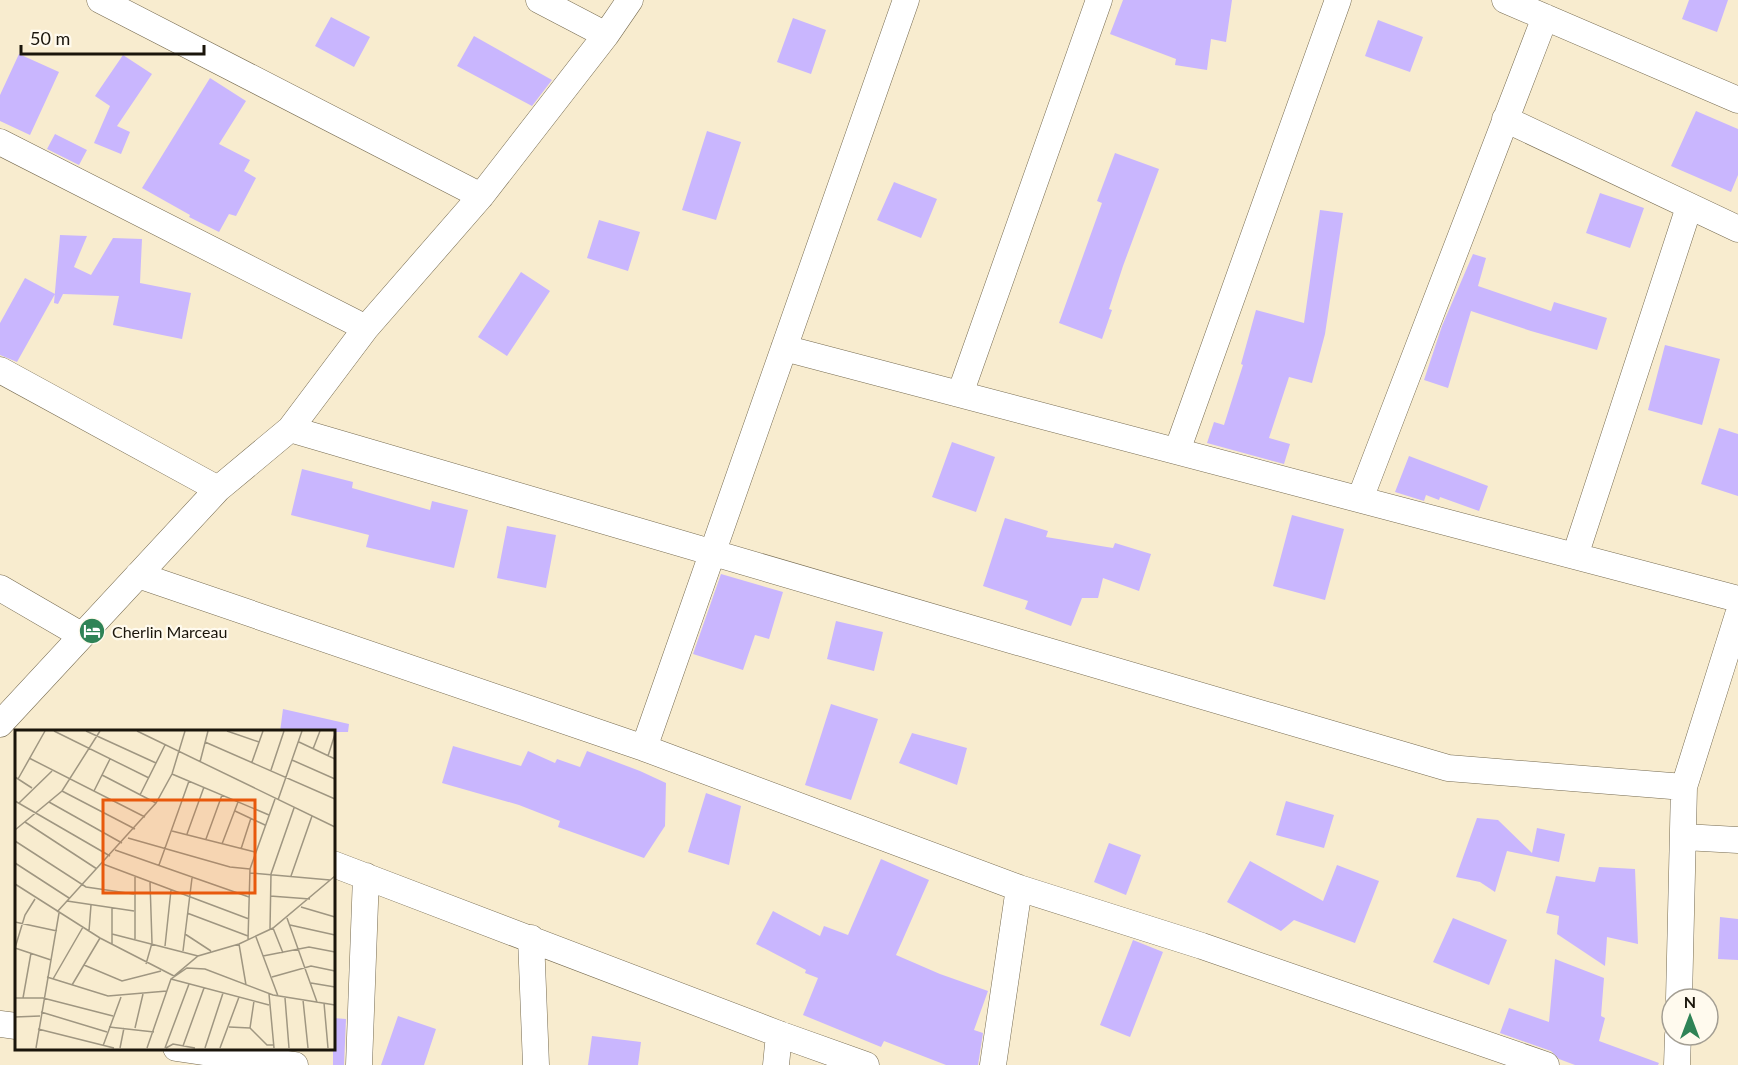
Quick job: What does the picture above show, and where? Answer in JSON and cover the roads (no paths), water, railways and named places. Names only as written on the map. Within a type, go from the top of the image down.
[{"type":"street","points":[[100,0],[481,196]]},
{"type":"street","points":[[538,0],[606,35]]},
{"type":"street","points":[[15,734],[0,726],[81,635],[218,489],[290,429],[366,328],[481,196],[606,35],[630,0]]},
{"type":"street","points":[[644,748],[906,0]]},
{"type":"street","points":[[960,394],[1099,0]]},
{"type":"street","points":[[1177,451],[1338,0]]},
{"type":"street","points":[[1505,0],[1738,100]]},
{"type":"street","points":[[1360,499],[1545,17]]},
{"type":"street","points":[[1505,119],[1738,229]]},
{"type":"street","points":[[0,142],[366,328]]},
{"type":"street","points":[[1575,556],[1689,207]]},
{"type":"street","points":[[784,348],[1738,599]]},
{"type":"street","points":[[0,370],[218,489]]},
{"type":"street","points":[[290,429],[1448,768],[1684,787]]},
{"type":"street","points":[[138,575],[644,748],[1019,888],[1202,946],[1546,1065]]},
{"type":"street","points":[[0,588],[81,635]]},
{"type":"street","points":[[1679,987],[1684,787],[1738,615]]},
{"type":"street","points":[[1684,837],[1738,840]]},
{"type":"street","points":[[334,864],[866,1065]]},
{"type":"street","points":[[359,1065],[366,876]]},
{"type":"street","points":[[993,1065],[1019,888]]},
{"type":"street","points":[[531,938],[536,1065]]},
{"type":"street","points":[[0,1024],[15,1026]]},
{"type":"street","points":[[776,1065],[779,1034]]},
{"type":"street","points":[[1677,1065],[1678,1047]]},
{"type":"street","points":[[190,1050],[295,1065]]},
{"type":"place","name":"Cherlin Marceau","points":[[92,631]]}]
